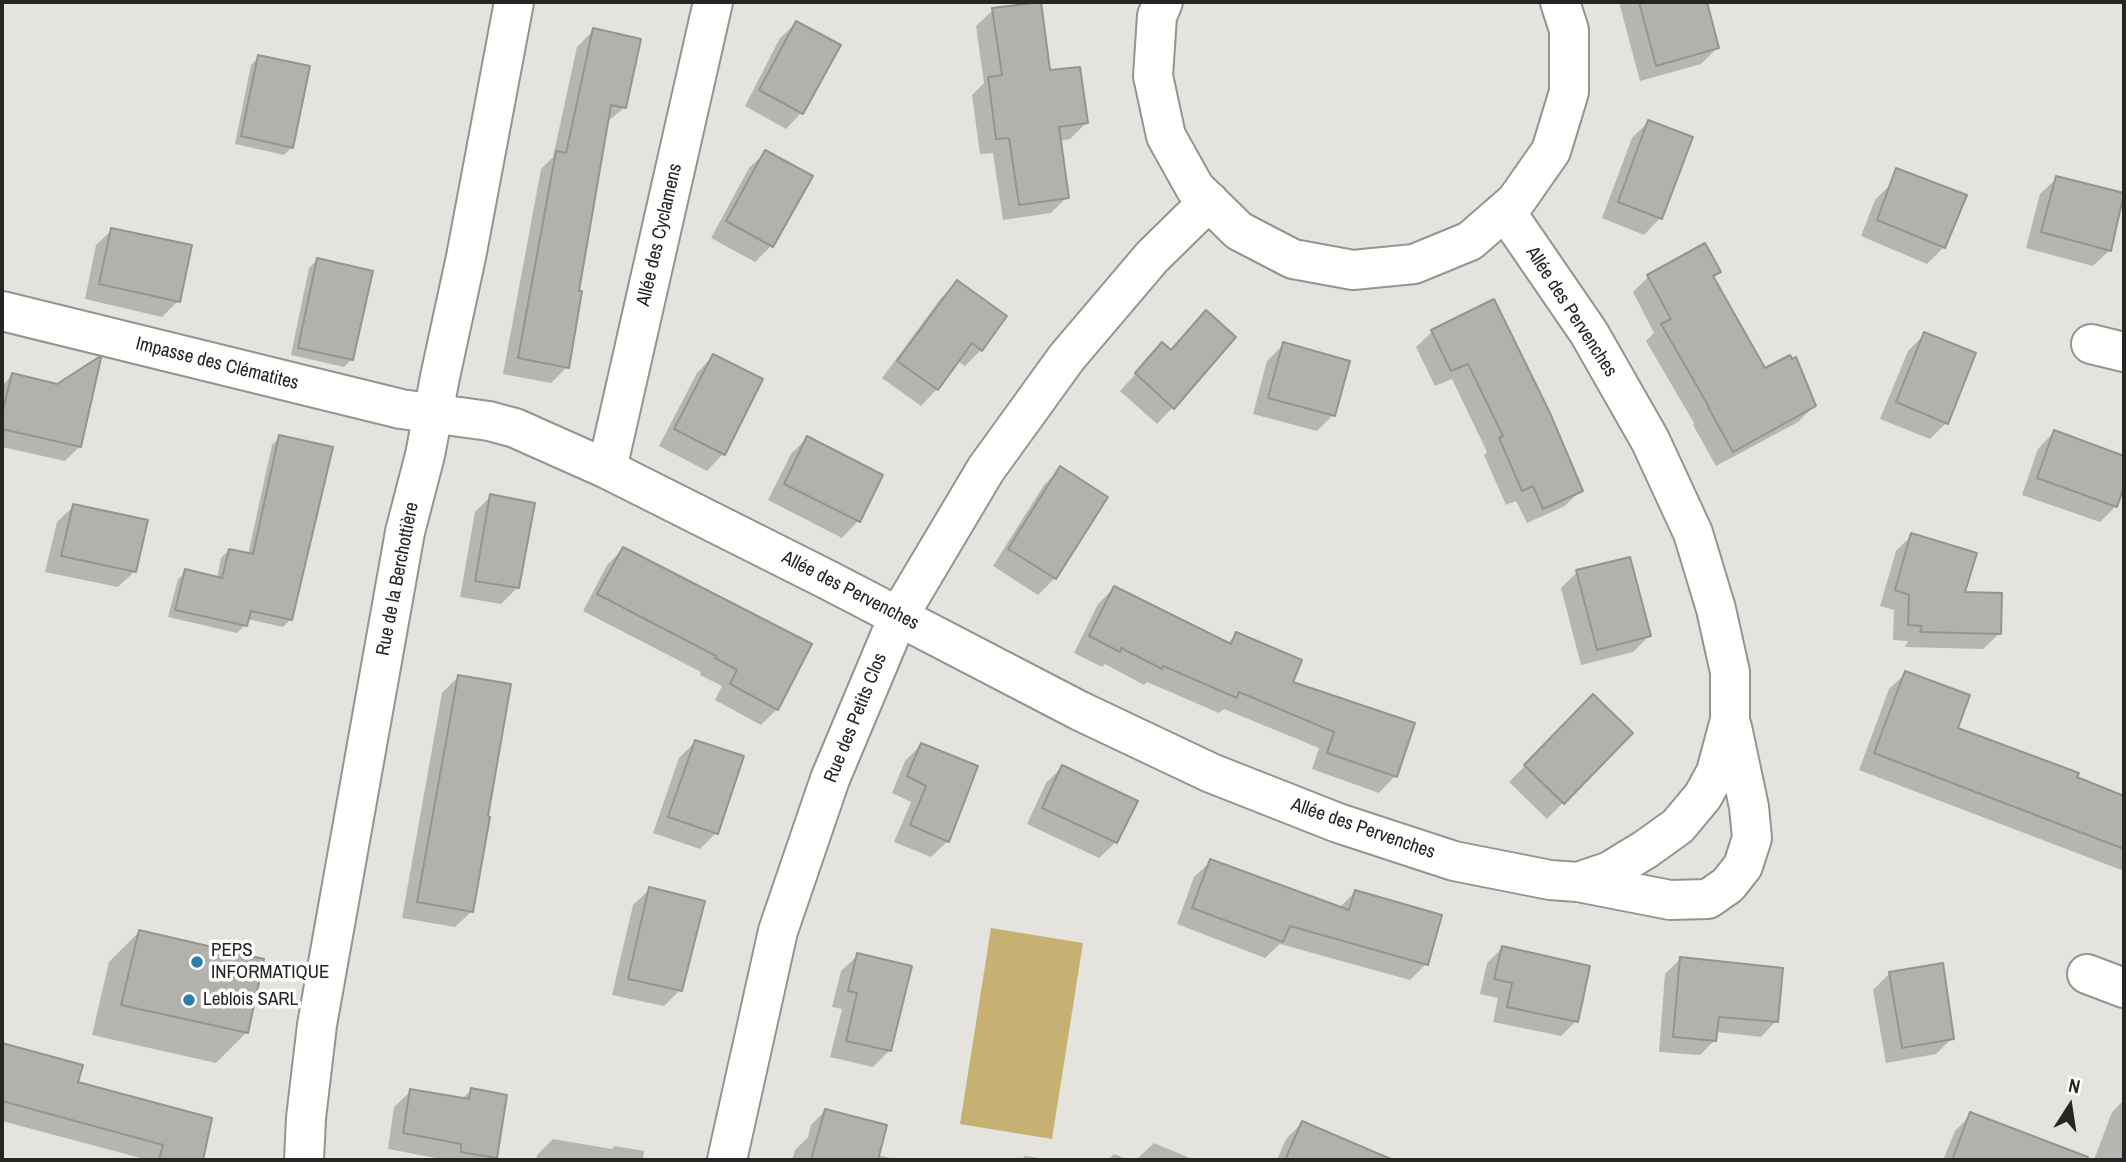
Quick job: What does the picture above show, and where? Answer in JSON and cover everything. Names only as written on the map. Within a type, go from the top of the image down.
[{"type":"street","name":"Rue de la Berchottière","points":[[304,1160],[317,1025],[405,532],[425,455],[466,257],[514,2]]},
{"type":"street","name":"Allée des Cyclamens","points":[[607,469],[713,2]]},
{"type":"street","points":[[1163,2],[1157,16],[1153,76],[1166,135],[1195,188],[1239,231],[1293,259],[1353,270],[1413,264],[1470,241],[1516,201],[1551,152],[1569,92],[1569,30],[1560,2]]},
{"type":"street","name":"Rue des Petits Clos","points":[[727,1160],[778,931],[830,779],[898,617],[986,469],[1067,357],[1152,257],[1209,201]]},
{"type":"street","name":"Allée des Pervenches","points":[[433,414],[489,421],[515,428],[607,469],[816,573],[1080,711],[1211,773],[1325,818],[1454,861],[1550,880],[1578,882],[1609,871],[1646,849],[1678,825],[1703,796],[1716,772],[1730,720],[1730,672],[1716,610],[1693,533],[1650,440],[1589,333],[1506,212]]},
{"type":"street","name":"Impasse des Clématites","points":[[2,311],[401,409],[433,414]]},
{"type":"street","points":[[1578,882],[1670,900],[1708,899],[1728,886],[1743,866],[1752,838],[1749,807],[1730,720]]},
{"type":"street","points":[[2087,974],[2124,988]]},
{"type":"shaded area","points":[[991,928],[1083,943],[1052,1139],[960,1124]]},
{"type":"building","points":[[1041,2],[1050,70],[1080,67],[1088,123],[1059,127],[1069,198],[1019,205],[1009,138],[996,139],[988,77],[1002,75],[992,8]]},
{"type":"building","points":[[1639,2],[1707,2],[1719,48],[1656,66]]},
{"type":"building","points":[[796,21],[841,45],[803,114],[759,90]]},
{"type":"building","points":[[593,28],[641,39],[626,108],[611,105],[579,291],[582,291],[569,368],[518,358],[556,151],[566,153]]},
{"type":"building","points":[[258,55],[310,66],[293,148],[241,136]]},
{"type":"building","points":[[1648,120],[1693,137],[1662,219],[1618,202]]},
{"type":"building","points":[[765,150],[813,176],[773,247],[726,221]]},
{"type":"building","points":[[1896,168],[1967,195],[1945,248],[1877,220]]},
{"type":"building","points":[[2056,176],[2124,193],[2111,251],[2041,232]]},
{"type":"building","points":[[111,228],[192,245],[180,302],[99,284]]},
{"type":"building","points":[[1705,243],[1721,272],[1713,276],[1765,368],[1790,355],[1792,359],[1796,357],[1816,406],[1733,452],[1661,324],[1671,319],[1647,275]]},
{"type":"building","points":[[317,258],[373,271],[353,360],[298,348]]},
{"type":"building","points":[[957,280],[1007,316],[982,351],[972,343],[938,390],[897,361]]},
{"type":"building","points":[[1494,299],[1550,413],[1583,491],[1543,509],[1533,486],[1522,491],[1499,438],[1503,436],[1468,364],[1451,371],[1431,330]]},
{"type":"building","points":[[1206,310],[1236,337],[1174,409],[1135,373],[1162,342],[1171,350]]},
{"type":"building","points":[[1924,332],[1976,353],[1948,424],[1896,402]]},
{"type":"building","points":[[1283,342],[1350,361],[1335,416],[1268,398]]},
{"type":"building","points":[[713,354],[763,379],[725,455],[674,429]]},
{"type":"building","points":[[101,358],[81,447],[2,429],[2,414],[12,373],[57,384]]},
{"type":"building","points":[[2054,430],[2124,456],[2124,487],[2117,507],[2037,478]]},
{"type":"building","points":[[279,435],[333,447],[292,620],[251,611],[247,626],[175,610],[185,569],[222,578],[229,549],[253,554]]},
{"type":"building","points":[[807,436],[883,475],[860,522],[784,484]]},
{"type":"building","points":[[1060,466],[1108,497],[1056,579],[1008,549]]},
{"type":"building","points":[[490,494],[535,503],[519,588],[475,581]]},
{"type":"building","points":[[73,504],[148,520],[136,572],[61,556]]},
{"type":"building","points":[[1911,533],[1977,553],[1965,592],[2002,593],[2001,634],[1920,632],[1922,626],[1908,625],[1909,595],[1895,590]]},
{"type":"building","points":[[623,547],[812,644],[778,710],[730,684],[737,670],[715,658],[716,656],[597,594]]},
{"type":"building","points":[[1630,557],[1651,636],[1597,650],[1576,570]]},
{"type":"building","points":[[1114,586],[1231,644],[1236,632],[1302,660],[1293,682],[1415,723],[1397,777],[1327,753],[1334,732],[1239,692],[1237,698],[1163,666],[1162,669],[1121,648],[1120,652],[1089,636]]},
{"type":"building","points":[[1905,671],[1970,695],[1958,728],[2079,773],[2077,777],[2124,796],[2124,849],[1874,753]]},
{"type":"building","points":[[458,675],[511,684],[473,912],[417,902]]},
{"type":"building","points":[[1593,694],[1633,733],[1564,804],[1524,765]]},
{"type":"building","points":[[695,740],[744,756],[718,834],[668,817]]},
{"type":"building","points":[[921,743],[978,766],[949,842],[910,825],[926,786],[907,776]]},
{"type":"building","points":[[1062,765],[1138,801],[1117,843],[1042,808]]},
{"type":"building","points":[[1210,859],[1349,910],[1355,890],[1442,915],[1428,965],[1290,926],[1283,942],[1192,908]]},
{"type":"building","points":[[649,887],[705,901],[682,991],[628,979]]},
{"type":"building","points":[[139,930],[264,959],[248,1033],[121,1005]]},
{"type":"building","points":[[1502,946],[1590,966],[1578,1022],[1507,1007],[1512,983],[1494,979]]},
{"type":"building","points":[[857,953],[912,966],[891,1051],[846,1041],[857,993],[848,991]]},
{"type":"building","points":[[1680,957],[1783,968],[1778,1022],[1719,1017],[1716,1041],[1673,1037]]},
{"type":"building","points":[[1943,963],[1954,1039],[1902,1048],[1889,972]]},
{"type":"building","points":[[2,1043],[83,1065],[78,1082],[212,1118],[203,1160],[159,1160],[163,1145],[2,1101]]},
{"type":"building","points":[[471,1088],[507,1095],[497,1158],[461,1152],[461,1144],[403,1133],[410,1089],[469,1099]]},
{"type":"building","points":[[825,1109],[887,1125],[878,1160],[811,1160]]},
{"type":"building","points":[[1970,1112],[2088,1157],[2087,1160],[1952,1160]]},
{"type":"building","points":[[1302,1121],[1393,1160],[1285,1160]]},
{"type":"place","name":"PEPS INFORMATIQUE","points":[[197,962]]},
{"type":"place","name":"Leblois SARL","points":[[189,1000]]}]
